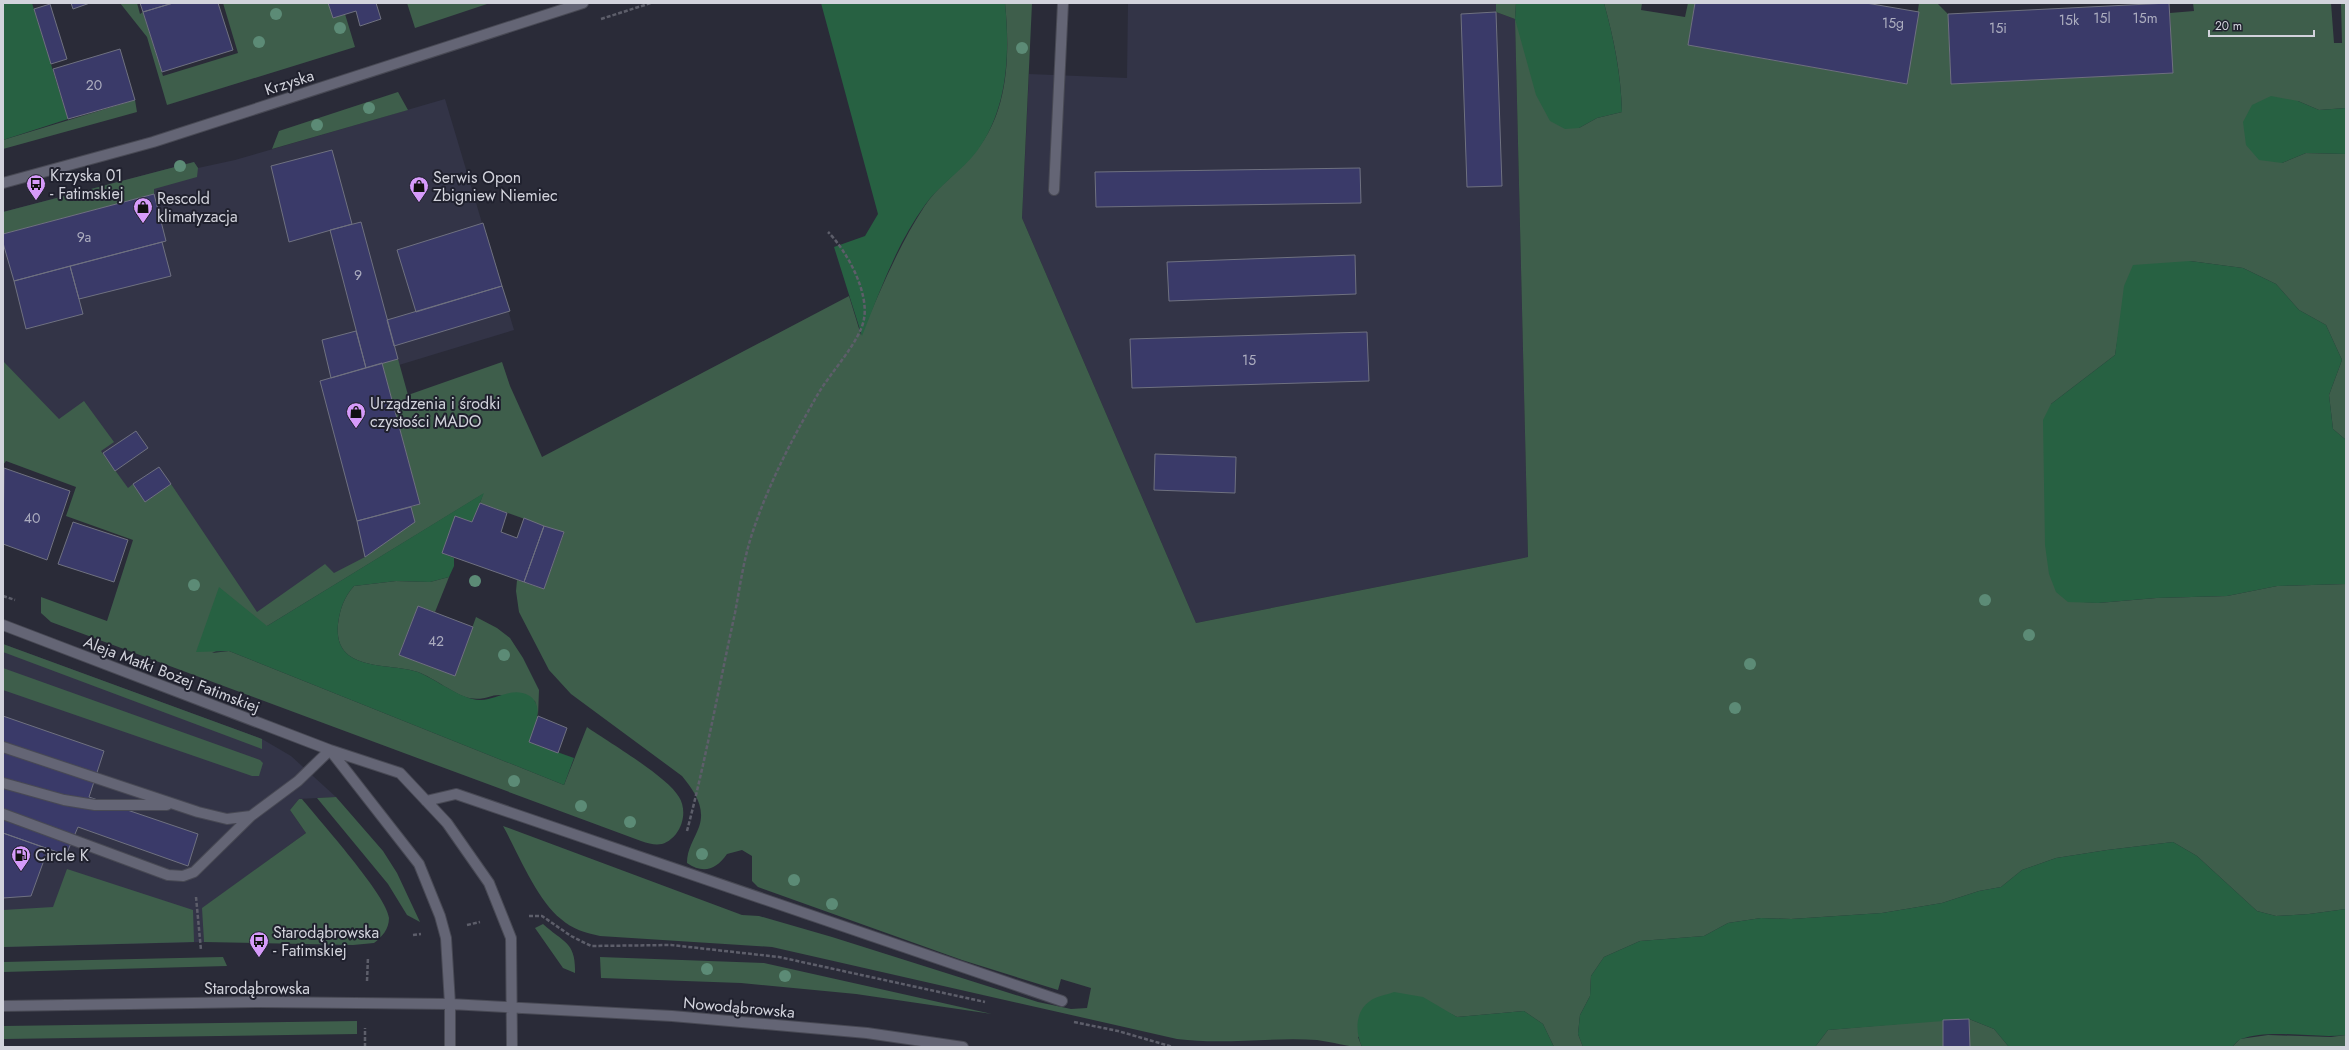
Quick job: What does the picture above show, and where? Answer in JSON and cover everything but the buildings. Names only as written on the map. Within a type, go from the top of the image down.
[{"type":"street","name":"Krzyska","points":[[3,183],[153,142],[583,3]]},
{"type":"street","points":[[1054,190],[1063,3]]},
{"type":"street","name":"Aleja Matki Bożej Fatimskiej","points":[[3,626],[330,750],[400,773],[447,823],[492,890],[511,938],[512,1047]]},
{"type":"street","points":[[3,748],[227,819],[251,816]]},
{"type":"street","points":[[3,814],[168,875],[183,876],[190,874],[210,858],[251,816],[298,781],[330,750],[419,864],[444,929],[450,1004],[450,1047]]},
{"type":"street","points":[[3,783],[64,800],[95,805],[146,804],[183,806]]},
{"type":"street","points":[[426,801],[456,794],[1062,1001]]},
{"type":"street","name":"Starodąbrowska","points":[[3,1006],[260,1002],[450,1004],[512,1008]]},
{"type":"street","name":"Nowodąbrowska","points":[[512,1008],[672,1016],[828,1029],[963,1047]]},
{"type":"path","points":[[687,831],[702,774],[752,532],[785,452],[819,392],[851,345],[864,320],[863,301],[854,269],[840,244],[828,232]]},
{"type":"path","points":[[3,596],[15,600]]},
{"type":"path","points":[[190,874],[195,892],[201,950]]},
{"type":"path","points":[[591,946],[671,945],[779,957],[987,1002]]},
{"type":"path","points":[[1072,1021],[1118,1031],[1173,1047]]},
{"type":"shaded area","points":[[1128,3],[1496,3],[1496,12],[1515,19],[1528,557],[1196,623],[1022,218],[1029,74],[1127,78]]},
{"type":"shaded area","points":[[445,99],[514,330],[399,365],[441,519],[267,626],[3,390],[3,212],[194,162],[198,168],[235,160]]},
{"type":"shaded area","points":[[3,644],[262,739],[291,756],[336,797],[299,799],[290,810],[306,833],[203,908],[204,942],[3,947]]},
{"type":"green space","points":[[3,3],[32,3],[68,119],[3,140]]},
{"type":"green space","points":[[120,3],[137,3],[140,14],[143,12],[163,76],[238,53],[223,3],[328,3],[345,14],[355,47],[167,105],[147,37]]},
{"type":"green space","points":[[407,3],[490,3],[415,28]]},
{"type":"green space","points":[[821,3],[1005,3],[1007,22],[1007,61],[1001,99],[995,117],[987,135],[977,151],[925,205],[905,236],[882,285],[862,336],[834,247],[865,236],[878,214]]},
{"type":"green space","points":[[1005,3],[1032,3],[1022,218],[1196,623],[1528,557],[1515,19],[1579,128],[1597,118],[1622,112],[1616,57],[1604,3],[1642,3],[1641,10],[1685,17],[1688,3],[1695,3],[1688,45],[1906,84],[1919,3],[1937,3],[1948,14],[1951,84],[2172,73],[2170,13],[2194,11],[2193,3],[2331,3],[2334,43],[2342,43],[2341,3],[2346,3],[2346,108],[2319,110],[2298,101],[2282,163],[2306,153],[2346,154],[2346,440],[2333,429],[2329,395],[2342,360],[2326,325],[2299,310],[2276,284],[2243,268],[2190,261],[2120,324],[2115,355],[2051,404],[2068,601],[2098,603],[2156,598],[2227,596],[2277,586],[2346,584],[2346,909],[2309,914],[2276,916],[2257,911],[2197,856],[2173,842],[2056,858],[2022,870],[2001,887],[1979,891],[1942,903],[1882,913],[1791,919],[1761,918],[1728,923],[1704,936],[1640,941],[1604,957],[1591,976],[1590,996],[1580,1015],[1578,1034],[1583,1047],[1554,1047],[1543,1024],[1524,1011],[1457,1017],[1443,1010],[1358,1037],[1362,1047],[1317,1040],[1299,1039],[1195,1041],[1177,1039],[772,947],[600,936],[579,930],[565,922],[552,911],[536,888],[503,826],[742,915],[759,916],[832,937],[1038,1002],[1071,1009],[1087,1008],[1091,988],[1061,979],[1058,990],[962,960],[758,887],[752,881],[752,856],[742,850],[727,854],[718,864],[709,869],[698,868],[687,863],[689,849],[701,820],[700,806],[691,787],[682,776],[571,694],[549,670],[519,612],[516,591],[517,580],[544,589],[564,533],[480,503],[483,494],[267,626],[212,653],[229,651],[564,785],[587,727],[663,779],[679,797],[683,806],[681,826],[676,834],[668,841],[660,844],[651,844],[641,841],[51,622],[41,613],[41,597],[107,621],[133,540],[66,516],[76,487],[6,461],[3,465],[3,361],[59,419],[84,401],[114,442],[101,451],[128,488],[133,484],[145,502],[171,484],[257,612],[325,564],[334,573],[365,557],[414,522],[411,507],[420,504],[382,363],[398,359],[408,395],[502,362],[510,386],[542,457],[849,296],[861,335],[890,270],[924,207],[929,199],[976,151],[987,135],[995,118],[1005,81],[1007,61],[1007,22]]},
{"type":"green space","points":[[1496,3],[1516,3],[1515,19],[1496,12]]},
{"type":"green space","points":[[1516,3],[1604,3],[1616,57],[1622,112],[1597,118],[1579,128],[1565,129],[1550,121],[1536,95],[1515,19]]},
{"type":"green space","points":[[398,92],[408,110],[272,149],[279,131]]},
{"type":"green space","points":[[2271,96],[2298,101],[2319,110],[2346,108],[2346,154],[2306,153],[2282,163],[2259,160],[2246,145],[2243,122],[2252,105]]},
{"type":"green space","points":[[135,100],[137,112],[3,149],[3,140]]},
{"type":"green space","points":[[194,162],[198,168],[197,177],[154,189],[154,194],[3,234],[3,212]]},
{"type":"green space","points":[[2190,261],[2243,268],[2276,284],[2299,310],[2326,325],[2342,360],[2329,395],[2333,429],[2346,440],[2346,584],[2277,586],[2227,596],[2156,598],[2098,603],[2068,602],[2056,592],[2049,574],[2045,545],[2043,420],[2051,404],[2115,355],[2124,286],[2133,265]]},
{"type":"green space","points":[[484,493],[472,522],[455,517],[442,553],[454,558],[454,566],[449,577],[430,582],[396,581],[354,586],[341,608],[338,624],[339,640],[344,651],[353,658],[365,663],[418,672],[466,697],[481,700],[517,692],[528,695],[533,699],[538,711],[536,724],[529,742],[574,758],[564,785],[229,651],[196,652],[219,587],[267,626]]},
{"type":"green space","points":[[449,577],[435,612],[418,606],[399,655],[455,676],[476,617],[497,628],[510,638],[523,658],[539,690],[538,716],[535,701],[506,695],[479,699],[469,698],[457,694],[418,672],[365,663],[353,658],[344,651],[339,640],[338,624],[343,604],[354,586],[396,581],[430,582]]},
{"type":"green space","points":[[3,644],[262,739],[262,749],[3,652]]},
{"type":"green space","points":[[3,668],[260,760],[263,763],[259,776],[252,776],[3,690]]},
{"type":"green space","points":[[336,797],[383,851],[397,873],[420,922],[407,915],[388,884],[317,798]]},
{"type":"green space","points":[[299,799],[302,799],[366,877],[386,908],[389,918],[388,926],[380,938],[374,943],[353,945],[204,942],[202,908],[306,833],[290,810]]},
{"type":"green space","points":[[2173,842],[2197,856],[2257,911],[2276,916],[2309,914],[2346,909],[2346,1035],[2320,1036],[2266,1034],[2241,1039],[2232,1047],[2009,1047],[1994,1029],[1969,1019],[1828,1030],[1815,1047],[1583,1047],[1578,1034],[1580,1015],[1590,996],[1591,976],[1604,957],[1640,941],[1704,936],[1728,923],[1761,918],[1791,919],[1882,913],[1942,903],[1979,891],[2001,887],[2022,870],[2056,858]]},
{"type":"green space","points":[[67,869],[193,910],[194,942],[3,947],[3,910],[53,907]]},
{"type":"green space","points":[[543,924],[563,940],[571,949],[575,963],[575,973],[563,968],[535,928]]},
{"type":"green space","points":[[223,957],[227,966],[3,972],[3,962]]},
{"type":"green space","points":[[600,957],[764,963],[992,1014],[856,994],[741,983],[601,978]]},
{"type":"green space","points":[[1394,992],[1423,997],[1457,1017],[1524,1011],[1543,1024],[1554,1047],[1362,1047],[1358,1035],[1358,1022],[1361,1010],[1372,999]]},
{"type":"green space","points":[[1969,1019],[1994,1029],[2009,1047],[1970,1047]]},
{"type":"green space","points":[[1943,1020],[1943,1047],[1815,1047],[1828,1030]]},
{"type":"green space","points":[[357,1021],[357,1034],[3,1039],[3,1026]]},
{"type":"green space","points":[[2268,1035],[2331,1037],[2346,1035],[2346,1047],[2232,1047],[2240,1039]]},
{"type":"place","name":"Krzyska 01 - Fatimskiej","points":[[36,201]]},
{"type":"place","name":"Serwis Opon Zbigniew Niemiec","points":[[419,203]]},
{"type":"place","name":"Rescold klimatyzacja","points":[[143,224]]},
{"type":"place","name":"Urządzenia i środki czystości MADO","points":[[356,429]]},
{"type":"place","name":"Circle K","points":[[21,872]]},
{"type":"place","name":"Starodąbrowska - Fatimskiej","points":[[259,958]]}]
